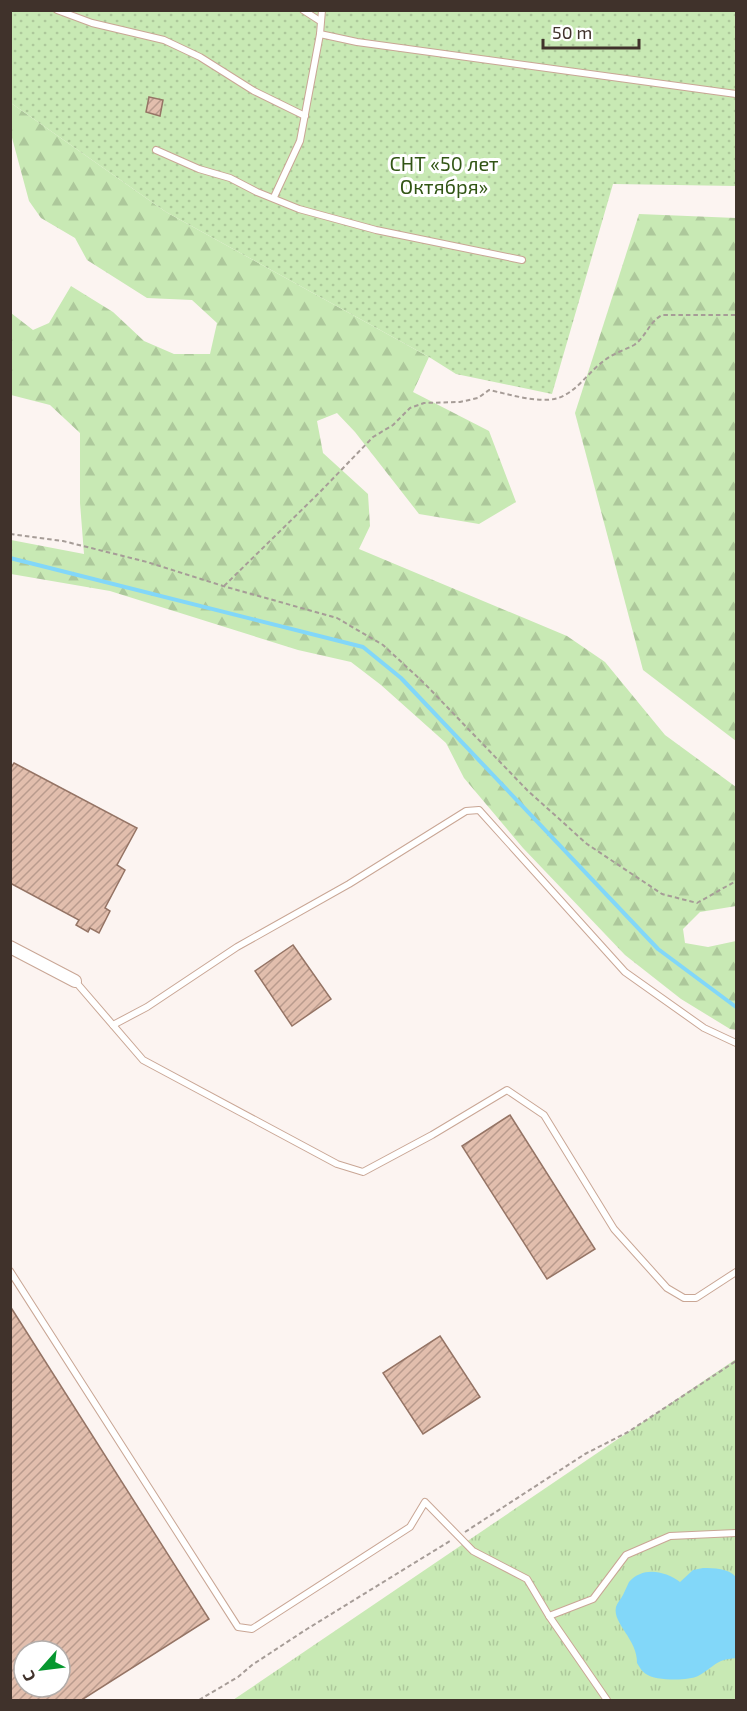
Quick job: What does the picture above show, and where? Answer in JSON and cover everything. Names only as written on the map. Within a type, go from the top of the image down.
[{"type":"street","points":[[10,947],[75,981]]},
{"type":"lane","points":[[57,10],[92,23],[164,40],[200,57],[254,91],[305,116]]},
{"type":"lane","points":[[303,10],[320,21]]},
{"type":"lane","points":[[274,197],[300,141],[320,34],[322,10]]},
{"type":"lane","points":[[320,34],[357,42],[736,94]]},
{"type":"lane","points":[[156,150],[199,169],[230,178],[299,209],[376,231],[522,260]]},
{"type":"lane","points":[[114,1025],[147,1007],[237,947],[349,884],[466,811],[479,810],[625,972],[704,1028],[736,1043]]},
{"type":"lane","points":[[75,981],[143,1060],[338,1164],[363,1172],[432,1135],[507,1090],[544,1115],[614,1229],[667,1288],[684,1298],[696,1298],[736,1272]]},
{"type":"lane","points":[[10,1271],[238,1627],[252,1629],[410,1527],[425,1502],[473,1551],[527,1579],[549,1616],[607,1701]]},
{"type":"lane","points":[[549,1616],[592,1599],[626,1555],[670,1536],[736,1533]]},
{"type":"path","points":[[224,586],[373,437],[393,425],[410,408],[424,403],[460,402],[478,398],[489,390],[532,399],[557,399],[571,391],[603,361],[634,345],[653,320],[662,315],[736,315]]},
{"type":"path","points":[[10,534],[63,541],[94,548],[337,618],[382,645],[424,683],[528,792],[587,844],[662,894],[697,903],[736,881]]},
{"type":"green space","name":"СНТ «50 лет Октября»","points":[[11,11],[736,11],[736,186],[613,184],[552,394],[456,374],[166,212],[11,103]]},
{"type":"green space","points":[[11,103],[166,212],[429,357],[413,392],[489,431],[516,502],[479,524],[419,514],[355,432],[337,413],[317,421],[323,453],[368,494],[370,526],[359,549],[567,636],[605,662],[665,735],[736,787],[736,906],[700,912],[683,929],[685,943],[708,947],[736,941],[736,1030],[730,1029],[681,999],[625,955],[523,848],[464,778],[446,743],[381,685],[351,662],[298,650],[110,591],[11,574],[11,540],[84,554],[80,503],[80,433],[50,405],[11,395],[11,313],[33,330],[49,323],[71,286],[113,312],[144,341],[174,354],[210,354],[217,323],[192,300],[147,298],[87,260],[75,238],[41,218],[29,201],[11,134]]},
{"type":"green space","points":[[639,214],[736,218],[736,741],[643,670],[575,413]]},
{"type":"green space","points":[[736,1359],[736,1700],[233,1700]]},
{"type":"water","points":[[703,1568],[725,1570],[736,1577],[736,1658],[719,1662],[694,1678],[672,1679],[650,1676],[643,1672],[637,1663],[634,1647],[618,1619],[617,1606],[629,1582],[641,1574],[661,1573],[680,1582],[693,1570]]},
{"type":"building","points":[[149,97],[163,100],[160,116],[146,112]]},
{"type":"building","points":[[14,763],[137,828],[117,865],[125,870],[105,908],[110,911],[99,933],[90,928],[88,932],[76,925],[79,920],[10,883],[10,769]]},
{"type":"building","points":[[293,945],[331,999],[292,1026],[255,971]]},
{"type":"building","points":[[510,1115],[595,1249],[547,1279],[462,1146]]},
{"type":"building","points":[[10,1306],[209,1619],[80,1701],[10,1701]]},
{"type":"building","points":[[440,1336],[480,1397],[423,1434],[383,1373]]},
{"type":"waterway","points":[[10,558],[363,647],[401,678],[658,949],[736,1007]]}]
